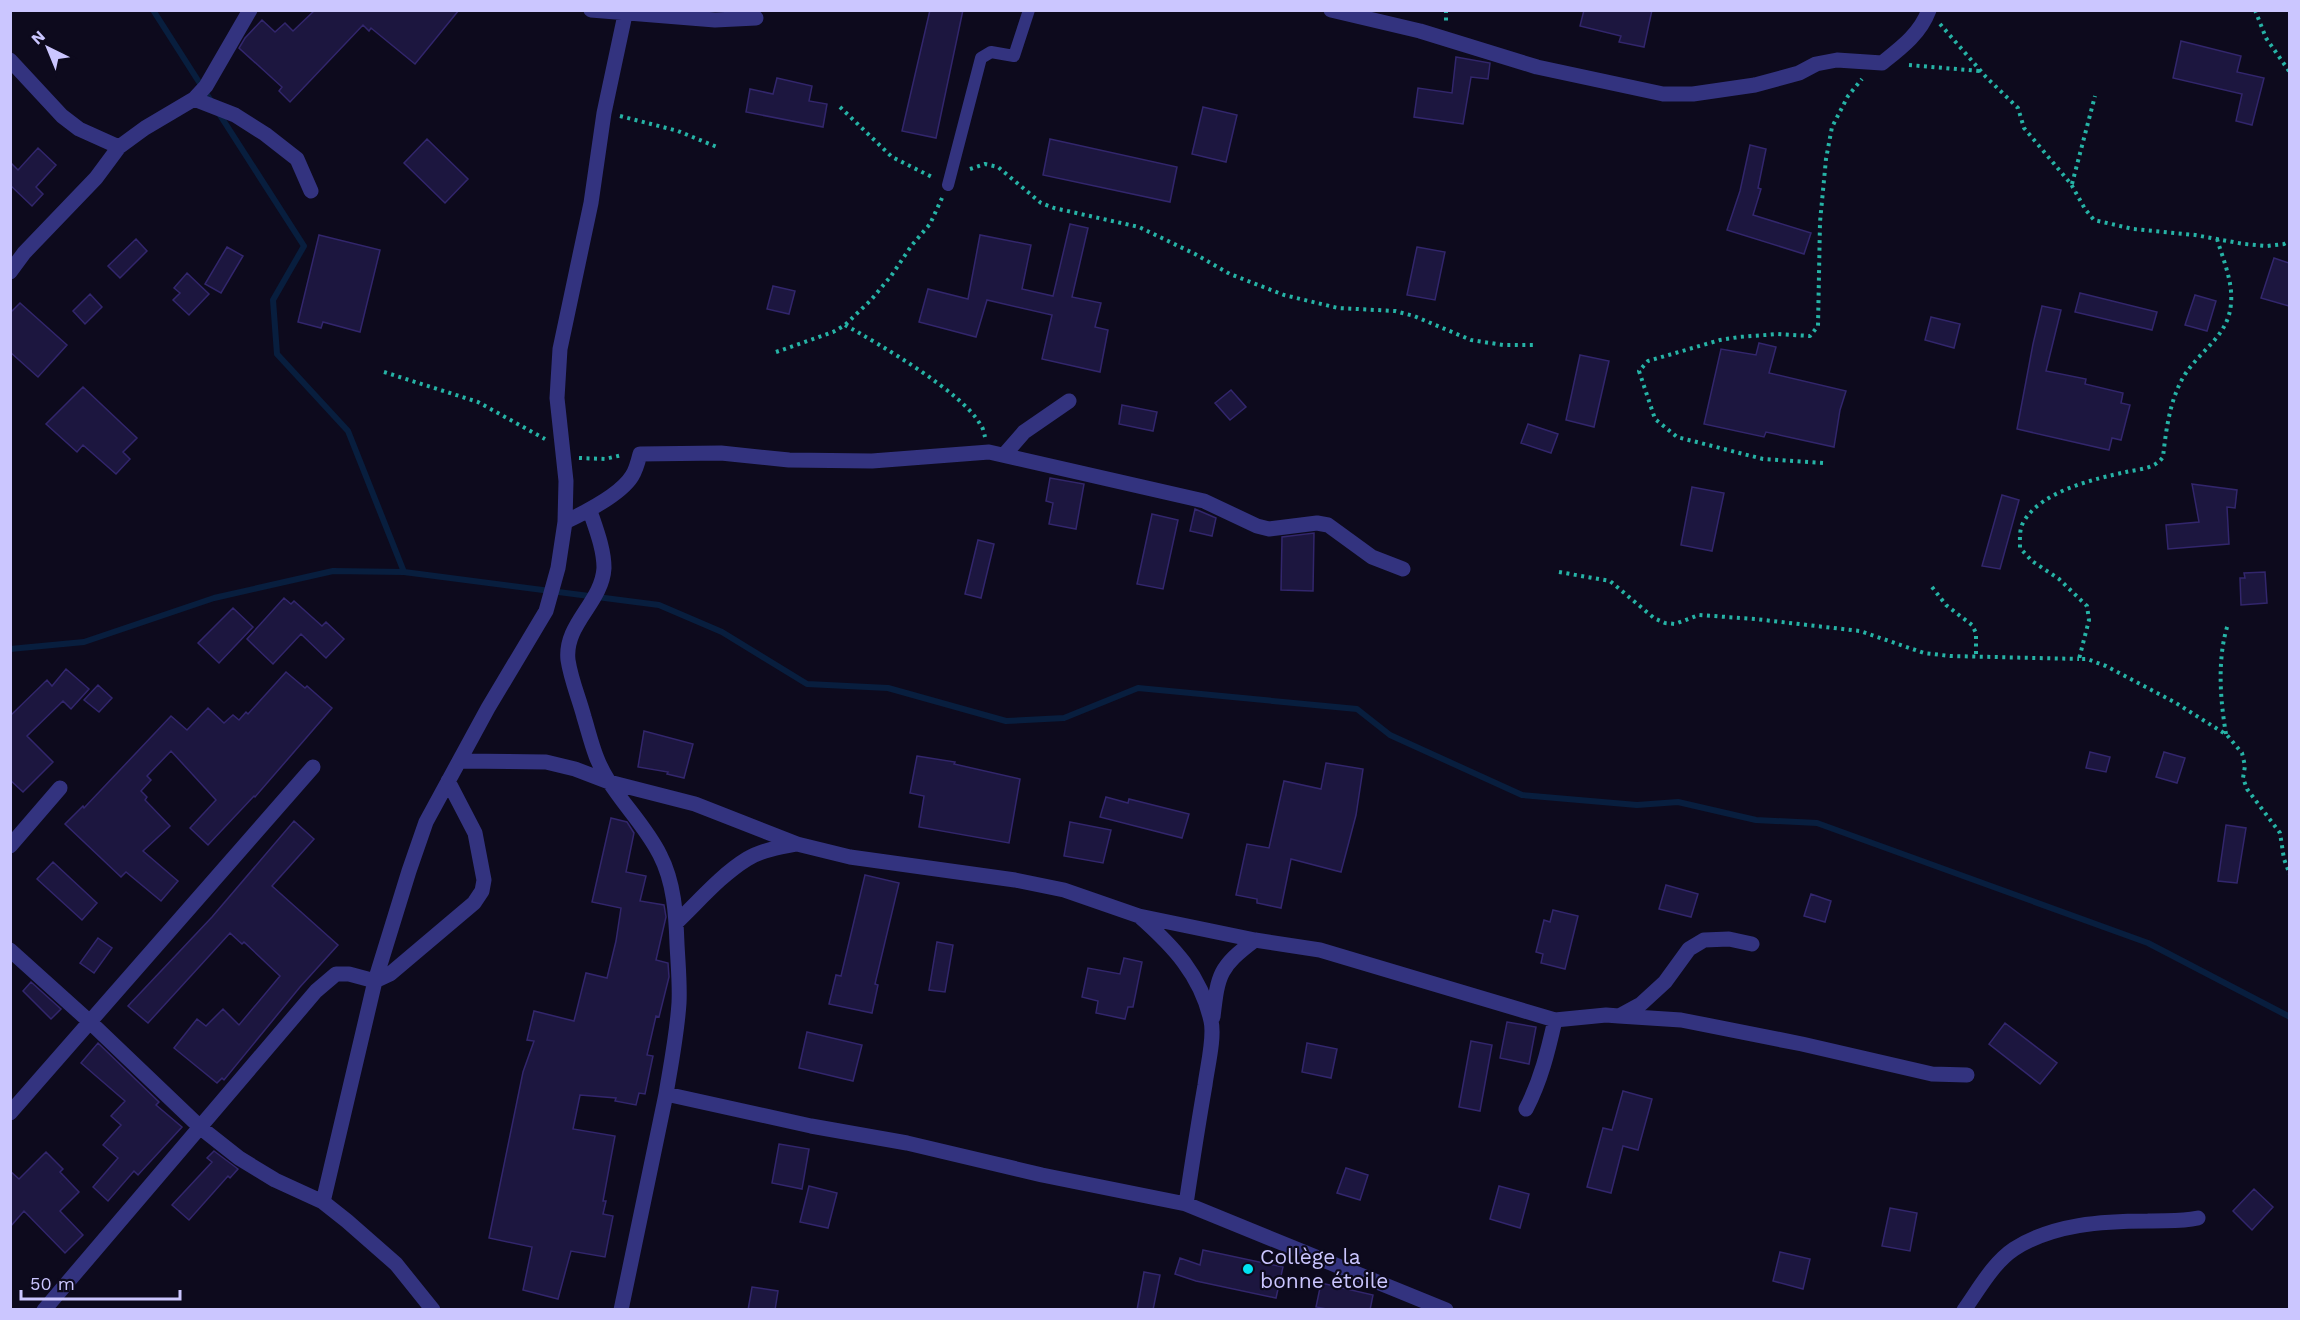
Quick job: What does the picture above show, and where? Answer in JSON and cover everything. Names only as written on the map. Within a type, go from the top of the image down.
[{"type":"street","points":[[10,272],[24,253],[96,178],[119,147],[145,128],[194,99],[206,86],[250,10]]},
{"type":"street","points":[[591,10],[626,11],[714,20],[756,18]]},
{"type":"street","points":[[1331,10],[1420,31],[1537,68],[1663,94],[1693,94],[1755,85],[1798,74],[1816,64],[1837,60],[1882,63],[1917,33],[1928,12]]},
{"type":"street","points":[[323,1202],[375,981],[423,832],[488,708],[546,611],[558,568],[565,522],[566,481],[557,398],[560,349],[591,202],[604,113],[626,11]]},
{"type":"street","points":[[10,60],[62,116],[79,129],[119,147]]},
{"type":"street","points":[[194,99],[235,115],[265,134],[297,159],[311,191]]},
{"type":"street","points":[[997,454],[1069,401]]},
{"type":"street","points":[[565,522],[590,511],[628,482],[636,468],[640,454],[721,453],[789,460],[872,461],[997,454],[1204,501],[1257,526],[1269,529],[1317,523],[1328,525],[1372,557],[1403,569]]},
{"type":"street","points":[[590,511],[602,549],[604,568],[600,588],[583,613],[571,637],[568,657],[571,675],[594,755],[609,782],[643,824],[661,856],[671,882],[677,922],[679,1002],[666,1094],[621,1310]]},
{"type":"street","points":[[459,761],[546,762],[575,769],[609,782],[695,804],[797,844],[850,857],[1015,880],[1064,890],[1139,916],[1255,940],[1320,950],[1556,1020],[1606,1015],[1681,1020],[1802,1044],[1932,1074],[1967,1075]]},
{"type":"street","points":[[10,1113],[313,767]]},
{"type":"street","points":[[44,1310],[316,991],[336,974],[349,974],[375,981],[390,974],[474,903],[482,891],[484,880],[475,833],[448,781]]},
{"type":"street","points":[[10,846],[60,788]]},
{"type":"street","points":[[677,922],[748,858],[797,844]]},
{"type":"street","points":[[1139,916],[1173,946],[1187,966],[1201,990],[1212,1023]]},
{"type":"street","points":[[1619,1016],[1641,1004],[1665,982],[1689,949],[1704,940],[1729,939],[1752,944]]},
{"type":"street","points":[[1186,1204],[1208,1063],[1218,978],[1229,960],[1255,940]]},
{"type":"street","points":[[10,950],[90,1022],[201,1128],[239,1158],[275,1180],[323,1202],[396,1264],[433,1310]]},
{"type":"street","points":[[1527,1109],[1546,1058],[1556,1020]]},
{"type":"street","points":[[666,1094],[811,1126],[907,1143],[1042,1175],[1186,1204],[1407,1302],[1446,1310]]},
{"type":"street","points":[[1964,1310],[1993,1269],[2013,1250],[2058,1228],[2148,1221],[2180,1222],[2198,1218]]},
{"type":"lane","points":[[948,185],[981,58],[991,52],[1014,56],[1029,10]]},
{"type":"path","points":[[2255,10],[2266,38],[2289,71]]},
{"type":"path","points":[[1928,12],[1980,71],[2012,100],[2018,108],[2025,128],[2071,184],[2090,216],[2100,223],[2267,246],[2284,244],[2289,241]]},
{"type":"path","points":[[1823,463],[1763,459],[1677,436],[1655,419],[1639,371],[1648,361],[1739,336],[1778,334],[1810,336],[1818,326],[1820,222],[1826,159],[1832,127],[1848,96],[1862,79],[1882,63],[1980,71]]},
{"type":"path","points":[[2071,184],[2095,96]]},
{"type":"path","points":[[776,352],[833,332],[846,325],[880,289],[912,244],[930,224],[948,185],[892,157],[840,107]]},
{"type":"path","points":[[604,113],[662,126],[717,147]]},
{"type":"path","points":[[965,172],[985,164],[998,167],[1041,203],[1139,228],[1196,254],[1230,274],[1284,295],[1338,308],[1395,311],[1414,316],[1471,340],[1503,345],[1535,345]]},
{"type":"path","points":[[2079,659],[2090,621],[2086,606],[2059,579],[2032,561],[2020,548],[2020,532],[2024,520],[2044,501],[2059,492],[2160,462],[2163,457],[2168,422],[2181,381],[2226,325],[2231,305],[2231,290],[2217,239]]},
{"type":"path","points":[[846,325],[899,358],[965,405],[981,424],[997,454]]},
{"type":"path","points":[[384,372],[478,402],[537,434],[564,455],[593,460],[615,458],[633,452],[640,454]]},
{"type":"path","points":[[1558,572],[1610,581],[1654,618],[1665,623],[1675,624],[1699,615],[1711,615],[1805,624],[1860,631],[1924,652],[1976,657],[2087,659],[2106,666],[2176,703],[2226,735],[2242,753],[2245,766],[2243,778],[2247,789],[2280,833],[2289,874]]},
{"type":"path","points":[[1932,587],[1946,605],[1972,625],[1976,633],[1976,657]]},
{"type":"path","points":[[2226,735],[2222,708],[2222,645],[2229,624]]},
{"type":"building","points":[[315,10],[459,10],[415,64],[371,28],[369,31],[363,25],[290,102],[279,91],[282,87],[239,48],[262,20],[275,32],[285,23],[293,31]]},
{"type":"building","points":[[930,10],[963,10],[936,138],[902,131]]},
{"type":"building","points":[[1584,10],[1652,10],[1644,47],[1619,42],[1621,36],[1580,26]]},
{"type":"building","points":[[2181,41],[2241,56],[2237,72],[2264,78],[2252,125],[2236,121],[2242,94],[2173,78]]},
{"type":"building","points":[[1456,57],[1490,63],[1488,79],[1471,77],[1463,124],[1414,117],[1418,88],[1452,93]]},
{"type":"building","points":[[777,78],[812,86],[809,101],[827,104],[823,127],[746,112],[750,89],[773,94]]},
{"type":"building","points":[[1203,107],[1237,115],[1226,162],[1192,154]]},
{"type":"building","points":[[427,139],[468,179],[445,203],[404,163]]},
{"type":"building","points":[[1050,139],[1177,167],[1170,202],[1043,175]]},
{"type":"building","points":[[1750,145],[1766,149],[1758,188],[1761,189],[1753,215],[1811,233],[1804,254],[1727,230],[1740,191]]},
{"type":"building","points":[[38,148],[56,165],[36,187],[43,194],[32,206],[10,185],[10,162],[18,170]]},
{"type":"building","points":[[1070,224],[1088,228],[1072,297],[1101,303],[1095,327],[1108,330],[1100,372],[1042,359],[1052,315],[987,300],[976,337],[919,322],[928,289],[968,299],[980,235],[1031,245],[1022,289],[1053,296]]},
{"type":"building","points":[[319,235],[380,250],[360,332],[323,322],[321,328],[298,322]]},
{"type":"building","points":[[136,239],[147,251],[120,278],[108,266]]},
{"type":"building","points":[[227,247],[243,256],[221,293],[205,284]]},
{"type":"building","points":[[1417,247],[1445,252],[1435,300],[1407,295]]},
{"type":"building","points":[[2274,258],[2289,263],[2289,306],[2261,298]]},
{"type":"building","points":[[187,273],[209,294],[189,315],[173,300],[180,293],[174,288]]},
{"type":"building","points":[[773,286],[795,291],[789,314],[767,309]]},
{"type":"building","points":[[2080,293],[2157,312],[2152,330],[2075,312]]},
{"type":"building","points":[[90,294],[102,307],[85,324],[73,311]]},
{"type":"building","points":[[2195,295],[2216,301],[2207,331],[2185,325]]},
{"type":"building","points":[[20,303],[67,345],[38,377],[10,352],[10,313]]},
{"type":"building","points":[[2042,306],[2061,310],[2046,371],[2086,379],[2085,384],[2123,393],[2121,403],[2130,405],[2121,440],[2112,438],[2109,450],[2017,429]]},
{"type":"building","points":[[1931,317],[1960,324],[1954,348],[1925,340]]},
{"type":"building","points":[[1759,343],[1776,347],[1769,373],[1846,391],[1840,410],[1834,447],[1766,432],[1764,437],[1704,424],[1721,349],[1756,355]]},
{"type":"building","points":[[1580,355],[1609,361],[1594,427],[1566,420]]},
{"type":"building","points":[[83,387],[137,438],[123,452],[130,459],[116,474],[83,445],[77,452],[46,424]]},
{"type":"building","points":[[1231,390],[1246,407],[1230,420],[1215,403]]},
{"type":"building","points":[[1122,405],[1157,412],[1153,431],[1119,424]]},
{"type":"building","points":[[1528,424],[1558,434],[1551,453],[1521,443]]},
{"type":"building","points":[[1050,478],[1084,484],[1076,529],[1049,524],[1053,503],[1046,501]]},
{"type":"building","points":[[2192,484],[2237,490],[2235,508],[2227,507],[2229,544],[2168,549],[2166,525],[2199,522]]},
{"type":"building","points":[[1692,487],[1724,493],[1712,551],[1681,545]]},
{"type":"building","points":[[2002,495],[2019,500],[2000,569],[1982,566]]},
{"type":"building","points":[[1195,509],[1216,518],[1212,536],[1190,531]]},
{"type":"building","points":[[1152,514],[1178,520],[1163,589],[1137,584]]},
{"type":"building","points":[[1314,533],[1313,591],[1281,590],[1282,537]]},
{"type":"building","points":[[978,540],[994,544],[981,598],[965,594]]},
{"type":"building","points":[[2265,572],[2267,603],[2241,605],[2240,578],[2245,578],[2244,573]]},
{"type":"building","points":[[284,598],[291,604],[294,601],[322,626],[326,622],[344,639],[326,658],[301,634],[273,664],[247,639]]},
{"type":"building","points":[[233,608],[253,627],[219,663],[198,643]]},
{"type":"building","points":[[66,669],[89,689],[71,709],[63,701],[27,736],[53,762],[23,792],[10,780],[10,716],[47,680],[52,686]]},
{"type":"building","points":[[286,672],[305,688],[307,686],[332,708],[255,797],[208,845],[190,828],[216,800],[171,751],[147,776],[151,780],[141,791],[147,797],[145,800],[170,826],[143,851],[178,881],[161,901],[126,872],[121,877],[65,824],[83,806],[84,808],[171,716],[187,730],[208,708],[224,723],[233,715],[239,720],[246,712],[248,714]]},
{"type":"building","points":[[98,685],[112,698],[99,712],[84,700]]},
{"type":"building","points":[[644,731],[693,744],[684,778],[667,774],[668,772],[638,767]]},
{"type":"building","points":[[2090,752],[2110,757],[2106,772],[2086,768]]},
{"type":"building","points":[[2164,752],[2185,758],[2177,783],[2156,777]]},
{"type":"building","points":[[917,756],[955,762],[954,764],[1020,779],[1009,843],[919,827],[924,796],[910,793]]},
{"type":"building","points":[[1326,763],[1363,769],[1356,815],[1341,872],[1291,859],[1281,908],[1257,903],[1257,899],[1236,895],[1247,844],[1269,848],[1284,781],[1321,789]]},
{"type":"building","points":[[1106,797],[1128,803],[1129,799],[1189,814],[1182,838],[1100,817]]},
{"type":"building","points":[[611,818],[627,822],[634,833],[626,872],[646,876],[640,901],[664,905],[666,917],[656,960],[668,963],[669,977],[659,1017],[656,1016],[647,1055],[653,1056],[645,1094],[639,1093],[636,1105],[615,1101],[616,1098],[580,1095],[573,1129],[615,1136],[603,1201],[606,1201],[603,1214],[613,1216],[605,1257],[571,1251],[558,1299],[523,1290],[532,1247],[489,1238],[523,1072],[534,1041],[527,1040],[534,1011],[574,1021],[586,973],[607,978],[621,908],[592,902]]},
{"type":"building","points":[[294,821],[314,839],[272,886],[338,945],[300,987],[224,1080],[222,1078],[217,1083],[174,1048],[197,1019],[206,1026],[223,1009],[239,1025],[280,976],[244,942],[242,944],[230,933],[148,1023],[128,1006],[212,917]]},
{"type":"building","points":[[1070,822],[1111,830],[1103,863],[1064,856]]},
{"type":"building","points":[[2226,825],[2246,828],[2237,883],[2218,881]]},
{"type":"building","points":[[53,862],[97,903],[82,920],[37,879]]},
{"type":"building","points":[[865,875],[899,883],[875,984],[878,985],[872,1013],[829,1004],[836,975],[841,976]]},
{"type":"building","points":[[1666,885],[1698,894],[1691,917],[1659,909]]},
{"type":"building","points":[[1811,894],[1831,901],[1825,922],[1804,916]]},
{"type":"building","points":[[1553,910],[1578,916],[1565,969],[1541,963],[1543,954],[1536,952],[1544,920],[1550,922]]},
{"type":"building","points":[[98,938],[112,948],[94,973],[80,963]]},
{"type":"building","points":[[937,942],[953,945],[945,992],[929,990]]},
{"type":"building","points":[[1124,958],[1142,962],[1133,1007],[1128,1007],[1125,1019],[1096,1013],[1098,1001],[1082,997],[1088,968],[1120,974]]},
{"type":"building","points":[[31,982],[61,1009],[51,1019],[23,991]]},
{"type":"building","points":[[1507,1022],[1536,1027],[1529,1064],[1500,1058]]},
{"type":"building","points":[[2005,1023],[2057,1063],[2040,1084],[1989,1044]]},
{"type":"building","points":[[807,1032],[862,1045],[853,1081],[799,1068]]},
{"type":"building","points":[[1471,1041],[1492,1045],[1480,1111],[1459,1107]]},
{"type":"building","points":[[98,1043],[159,1102],[156,1105],[182,1127],[138,1175],[134,1171],[108,1201],[93,1187],[118,1158],[103,1145],[121,1125],[111,1116],[125,1101],[81,1063]]},
{"type":"building","points":[[1307,1043],[1337,1049],[1331,1078],[1302,1072]]},
{"type":"building","points":[[1623,1091],[1652,1099],[1638,1150],[1623,1146],[1611,1193],[1587,1187],[1603,1128],[1612,1130]]},
{"type":"building","points":[[779,1144],[809,1149],[802,1189],[772,1183]]},
{"type":"building","points":[[214,1151],[238,1169],[230,1178],[228,1176],[189,1220],[172,1205],[212,1162],[207,1158]]},
{"type":"building","points":[[46,1152],[63,1169],[60,1172],[79,1192],[60,1211],[83,1235],[65,1253],[24,1211],[10,1227],[10,1171],[19,1179]]},
{"type":"building","points":[[1346,1168],[1368,1175],[1360,1200],[1337,1193]]},
{"type":"building","points":[[809,1186],[837,1193],[828,1228],[800,1222]]},
{"type":"building","points":[[1499,1186],[1529,1194],[1520,1228],[1490,1219]]},
{"type":"building","points":[[2254,1189],[2273,1207],[2252,1230],[2233,1211]]},
{"type":"building","points":[[1890,1208],[1917,1213],[1910,1251],[1882,1246]]},
{"type":"building","points":[[1203,1250],[1283,1267],[1276,1298],[1196,1281],[1175,1274],[1180,1258],[1200,1265]]},
{"type":"building","points":[[1780,1252],[1810,1259],[1803,1289],[1773,1281]]},
{"type":"building","points":[[1144,1272],[1160,1275],[1153,1310],[1137,1310]]},
{"type":"building","points":[[1321,1283],[1373,1295],[1370,1310],[1332,1310],[1316,1307]]},
{"type":"building","points":[[752,1287],[778,1291],[775,1310],[748,1310]]},
{"type":"waterway","points":[[153,10],[213,104]]},
{"type":"waterway","points":[[218,112],[304,246],[273,300],[277,354],[348,431],[404,572]]},
{"type":"waterway","points":[[10,649],[84,642],[214,598],[333,571],[404,572],[659,605],[722,632],[807,684],[888,688],[1006,721],[1064,718],[1138,688],[1357,709],[1390,735],[1522,795],[1637,805],[1678,802],[1756,820],[1817,823],[2148,943],[2290,1017]]},
{"type":"place","name":"Collège la bonne étoile","points":[[1248,1269]]}]
